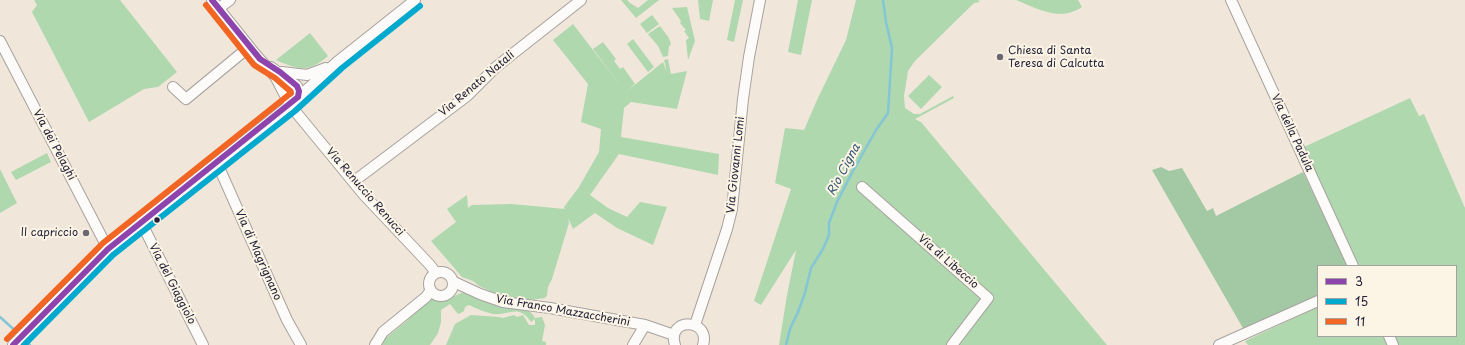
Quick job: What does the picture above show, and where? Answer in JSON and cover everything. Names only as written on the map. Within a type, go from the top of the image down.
[{"type":"street","points":[[212,0],[249,47],[278,75],[292,94],[298,97]]},
{"type":"street","points":[[219,8],[230,0]]},
{"type":"street","points":[[14,345],[108,249],[217,163],[293,108],[298,97],[337,62],[415,0]]},
{"type":"street","name":"Via Renato Natali","points":[[353,182],[467,96],[496,67],[581,0]]},
{"type":"street","name":"Via Giovanni Lomi","points":[[694,325],[727,229],[732,209],[743,99],[760,0]]},
{"type":"street","name":"Via della Padula","points":[[1231,0],[1353,265]]},
{"type":"street","name":"Via dei Pelaghi","points":[[0,41],[108,249]]},
{"type":"street","points":[[172,87],[186,99],[249,47]]},
{"type":"street","points":[[278,75],[313,74],[337,62]]},
{"type":"street","name":"Via Renuccio Renucci","points":[[278,75],[293,108],[364,195],[436,273]]},
{"type":"street","name":"Via di Magrignano","points":[[217,163],[287,320],[301,345]]},
{"type":"street","name":"Via di Libeccio","points":[[862,187],[988,298],[952,345]]},
{"type":"street","name":"Via del Giaggiolo","points":[[141,222],[203,345]]},
{"type":"street","points":[[444,271],[453,278],[454,282],[452,290],[446,296],[437,296],[431,290],[429,280],[436,273],[444,271]]},
{"type":"street","name":"Via Franco Mazzaccherini","points":[[454,282],[480,294],[503,302],[550,308],[645,325],[674,340]]},
{"type":"street","points":[[375,345],[383,332],[426,297],[431,290]]},
{"type":"street","points":[[1219,345],[1317,301]]},
{"type":"street","points":[[633,345],[645,325]]},
{"type":"street","points":[[674,340],[676,331],[683,325],[694,325],[704,336],[703,345]]},
{"type":"green space","points":[[34,0],[120,0],[177,72],[158,87],[144,89],[89,122],[32,12],[37,5]]},
{"type":"green space","points":[[621,0],[627,0],[638,8],[648,0],[659,0],[636,18]]},
{"type":"green space","points":[[698,0],[713,0],[709,21],[700,19]]},
{"type":"green space","points":[[735,0],[743,0],[734,42],[727,40]]},
{"type":"green space","points":[[798,0],[812,0],[801,55],[788,52]]},
{"type":"green space","points":[[856,0],[978,0],[980,2],[974,3],[915,61],[908,71],[904,96],[905,108],[914,114],[920,114],[953,96],[954,98],[915,119],[921,122],[1107,345],[779,345],[796,250],[761,305],[754,301],[791,189],[775,183],[785,128],[804,130],[846,40]]},
{"type":"green space","points":[[1016,0],[1078,0],[1082,7],[1066,14],[1057,14],[1041,10]]},
{"type":"green space","points":[[687,7],[695,41],[688,60],[686,40],[689,38],[684,31],[686,30],[680,23],[681,21],[672,8]]},
{"type":"green space","points":[[652,15],[659,24],[647,33],[640,24]]},
{"type":"green space","points":[[573,24],[623,89],[593,49],[603,42],[616,59],[614,61],[620,69],[623,67],[635,84],[626,92],[663,62],[667,72],[664,60],[668,59],[671,74],[687,71],[677,109],[631,102],[624,108],[621,137],[719,154],[718,175],[619,154],[590,195],[608,208],[627,217],[640,202],[667,207],[653,245],[617,228],[595,213],[573,229],[568,218],[569,223],[545,298],[531,300],[499,295],[479,286],[473,281],[462,277],[431,241],[456,222],[447,209],[467,195],[468,208],[472,205],[512,204],[565,209],[564,207],[579,187],[599,152],[601,129],[581,122],[588,84],[553,40]]},
{"type":"green space","points":[[660,26],[669,38],[671,45],[669,46],[668,56],[663,57],[658,46],[648,34]]},
{"type":"green space","points":[[310,33],[328,56],[321,62],[308,68],[302,68],[290,66],[276,60]]},
{"type":"green space","points":[[633,39],[654,67],[648,72],[627,44]]},
{"type":"green space","points":[[929,75],[942,87],[921,109],[908,96]]},
{"type":"green space","points":[[1410,98],[1419,116],[1424,114],[1465,208],[1465,345],[1248,345],[1245,341],[1317,307],[1317,337],[1457,337],[1457,265],[1359,265],[1304,147]]},
{"type":"green space","points":[[47,153],[51,162],[16,180],[11,172]]},
{"type":"green space","points":[[1161,167],[1169,171],[1182,168],[1207,211],[1213,208],[1216,216],[1303,172],[1348,265],[1317,265],[1317,297],[1244,330],[1152,170]]},
{"type":"green space","points":[[0,169],[17,203],[0,213]]},
{"type":"green space","points":[[466,291],[494,304],[523,308],[528,310],[535,318],[542,317],[545,325],[542,341],[546,342],[546,345],[446,345],[455,324],[471,315],[503,318],[514,315],[517,317],[523,315],[529,325],[535,325],[535,319],[531,322],[526,316],[518,312],[493,314],[469,305],[459,314],[450,304],[441,310],[441,322],[438,333],[430,345],[380,345],[381,342],[408,320],[413,311],[430,298],[445,300]]},
{"type":"waterway","name":"Rio Cigna","points":[[786,345],[790,329],[805,293],[811,268],[823,249],[829,235],[829,223],[837,202],[876,130],[888,113],[892,48],[883,0]]},
{"type":"waterway","points":[[0,317],[20,335]]},
{"type":"waterway","points":[[24,338],[30,345]]},
{"type":"transit line","name":"3","points":[[212,0],[260,59],[280,72],[297,86],[299,91],[298,97]]},
{"type":"transit line","name":"11","points":[[7,339],[103,243],[291,93],[275,78],[254,65],[206,5]]},
{"type":"transit line","name":"15","points":[[24,345],[113,255],[295,111],[342,68],[420,6]]},
{"type":"transit line","name":"3","points":[[13,345],[108,249],[298,97]]},
{"type":"place","name":"Chiesa di Santa Teresa di Calcutta","points":[[1000,57]]},
{"type":"place","name":"Il capriccio","points":[[86,233]]}]
